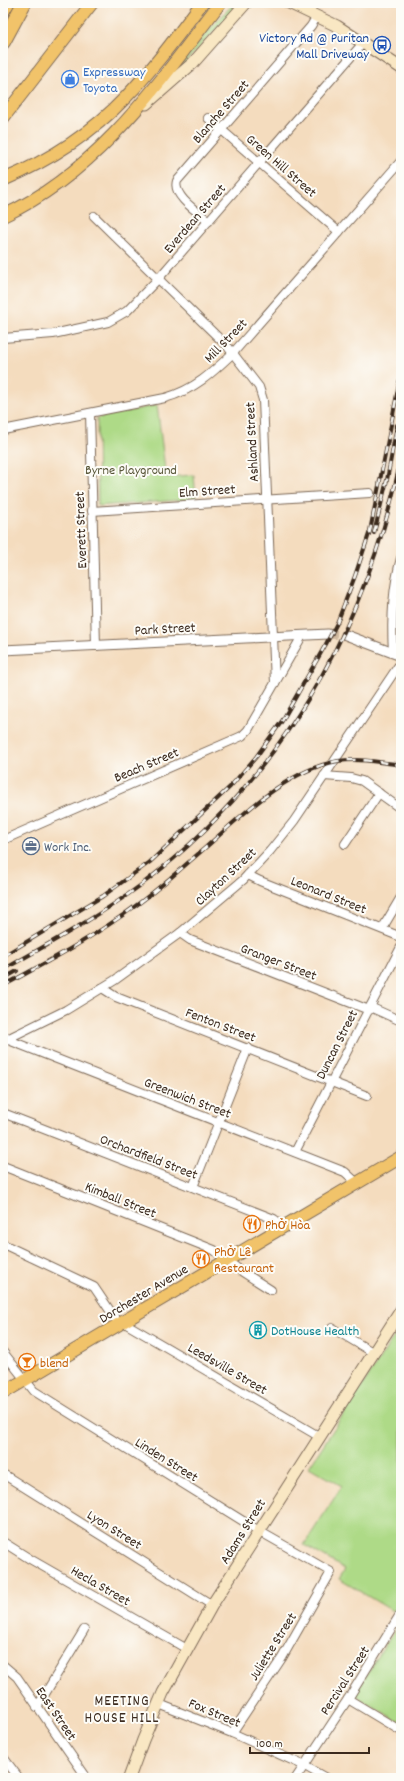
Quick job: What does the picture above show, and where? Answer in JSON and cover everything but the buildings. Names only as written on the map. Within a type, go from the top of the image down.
[{"type":"highway","points":[[3,10],[7,3]]},
{"type":"highway","points":[[3,28],[17,3]]},
{"type":"highway","points":[[3,42],[24,3]]},
{"type":"main road","points":[[3,118],[92,3]]},
{"type":"main road","points":[[3,180],[46,159],[104,118],[139,83],[202,3]]},
{"type":"main road","points":[[3,216],[34,200],[70,175],[104,146],[133,115],[220,3]]},
{"type":"main road","points":[[133,115],[193,63],[246,3]]},
{"type":"main road","points":[[289,3],[317,16],[363,43],[401,68]]},
{"type":"main road","name":"Dorchester Avenue","points":[[3,1393],[401,1157]]},
{"type":"main road","name":"Adams Street","points":[[129,1778],[142,1740],[159,1704],[187,1649],[212,1605],[401,1310]]},
{"type":"street","name":"Blanche Street","points":[[209,221],[178,194],[175,186],[178,179],[311,26],[317,16]]},
{"type":"street","name":"Everdean Street","points":[[3,338],[53,334],[108,322],[127,311],[158,279],[363,43]]},
{"type":"street","name":"Green Hill Street","points":[[208,118],[339,232]]},
{"type":"street","name":"Mill Street","points":[[3,430],[165,398],[186,391],[207,378],[233,353],[401,161]]},
{"type":"street","name":"Ashland Street","points":[[94,216],[233,353],[259,386],[262,393],[273,638]]},
{"type":"street","name":"Everett Street","points":[[90,413],[96,646]]},
{"type":"street","name":"Elm Street","points":[[92,511],[370,493]]},
{"type":"street","points":[[397,654],[391,624],[392,600],[401,558]]},
{"type":"street","name":"Park Street","points":[[3,650],[273,638],[328,634]]},
{"type":"street","points":[[346,635],[397,654]]},
{"type":"street","name":"Beach Street","points":[[3,840],[242,736],[248,730],[302,636]]},
{"type":"street","points":[[273,638],[275,683]]},
{"type":"street","name":"Clayton Street","points":[[5,1040],[61,1012],[102,988],[180,933],[216,904],[248,874],[282,836],[401,662]]},
{"type":"street","points":[[324,776],[357,779],[401,809]]},
{"type":"street","points":[[345,844],[379,793]]},
{"type":"street","name":"Leonard Street","points":[[248,874],[260,881],[401,937]]},
{"type":"street","points":[[382,929],[401,897]]},
{"type":"street","name":"Granger Street","points":[[180,933],[190,940],[401,1021]]},
{"type":"street","name":"Duncan Street","points":[[295,1152],[401,948]]},
{"type":"street","name":"Fenton Street","points":[[102,988],[116,997],[367,1096]]},
{"type":"street","name":"Greenwich Street","points":[[5,1040],[345,1172],[357,1183]]},
{"type":"street","points":[[193,1187],[248,1048]]},
{"type":"street","name":"Orchardfield Street","points":[[3,1113],[274,1219],[284,1226]]},
{"type":"street","name":"Kimball Street","points":[[3,1166],[214,1250],[238,1269],[271,1290]]},
{"type":"street","points":[[3,1244],[94,1287],[121,1323]]},
{"type":"street","name":"Leedsville Street","points":[[121,1323],[320,1437]]},
{"type":"street","points":[[332,1328],[374,1353]]},
{"type":"street","name":"Linden Street","points":[[3,1352],[34,1391],[259,1531],[331,1572]]},
{"type":"street","name":"Lyon Street","points":[[3,1474],[212,1605]]},
{"type":"street","name":"Hecla Street","points":[[3,1542],[187,1649]]},
{"type":"street","name":"Juliette Street","points":[[232,1733],[282,1658],[331,1572]]},
{"type":"street","name":"Percival Street","points":[[296,1778],[303,1765],[348,1699],[399,1616]]},
{"type":"street","points":[[37,1707],[84,1630]]},
{"type":"street","name":"East Street","points":[[3,1665],[17,1677],[87,1778]]},
{"type":"street","points":[[348,1699],[401,1731]]},
{"type":"street","name":"Fox Street","points":[[159,1704],[232,1733],[303,1765],[326,1778]]},
{"type":"street","points":[[3,1758],[19,1778]]},
{"type":"green space","points":[[234,3],[240,3],[176,71],[207,32]]},
{"type":"green space","name":"Byrne Playground","points":[[157,405],[166,477],[194,475],[196,499],[98,506],[97,418]]},
{"type":"green space","points":[[401,1326],[401,1616],[339,1579],[345,1569],[304,1545],[342,1486],[309,1467]]},
{"type":"green space","points":[[401,1620],[401,1723],[354,1695]]},
{"type":"tunnel","points":[[328,634],[346,635]]},
{"type":"railway","points":[[3,956],[103,896],[150,862],[230,787],[256,757],[282,721],[337,623],[355,576],[370,531],[401,374]]},
{"type":"railway","points":[[374,533],[387,480],[397,425]]},
{"type":"railway","points":[[3,970],[91,919],[141,885],[191,843],[235,798],[275,749],[310,696],[340,640],[365,582],[385,522],[401,459]]},
{"type":"railway","points":[[3,986],[72,948],[122,916],[164,884],[250,808],[283,784],[301,774],[319,766],[346,760],[401,765]]},
{"type":"railway","points":[[3,979],[17,971]]},
{"type":"place","name":"Victory Rd @ Puritan Mall Driveway","points":[[382,45]]},
{"type":"place","name":"Expressway Toyota","points":[[70,79]]},
{"type":"place","name":"Work Inc.","points":[[31,846]]},
{"type":"place","name":"Phở Hòa","points":[[252,1224]]},
{"type":"place","name":"Phở Lê Restaurant","points":[[201,1259]]},
{"type":"place","name":"DotHouse Health","points":[[258,1330]]},
{"type":"place","name":"blend","points":[[27,1362]]},
{"type":"district","name":"MEETING HOUSE HILL","points":[[122,1708]]}]
